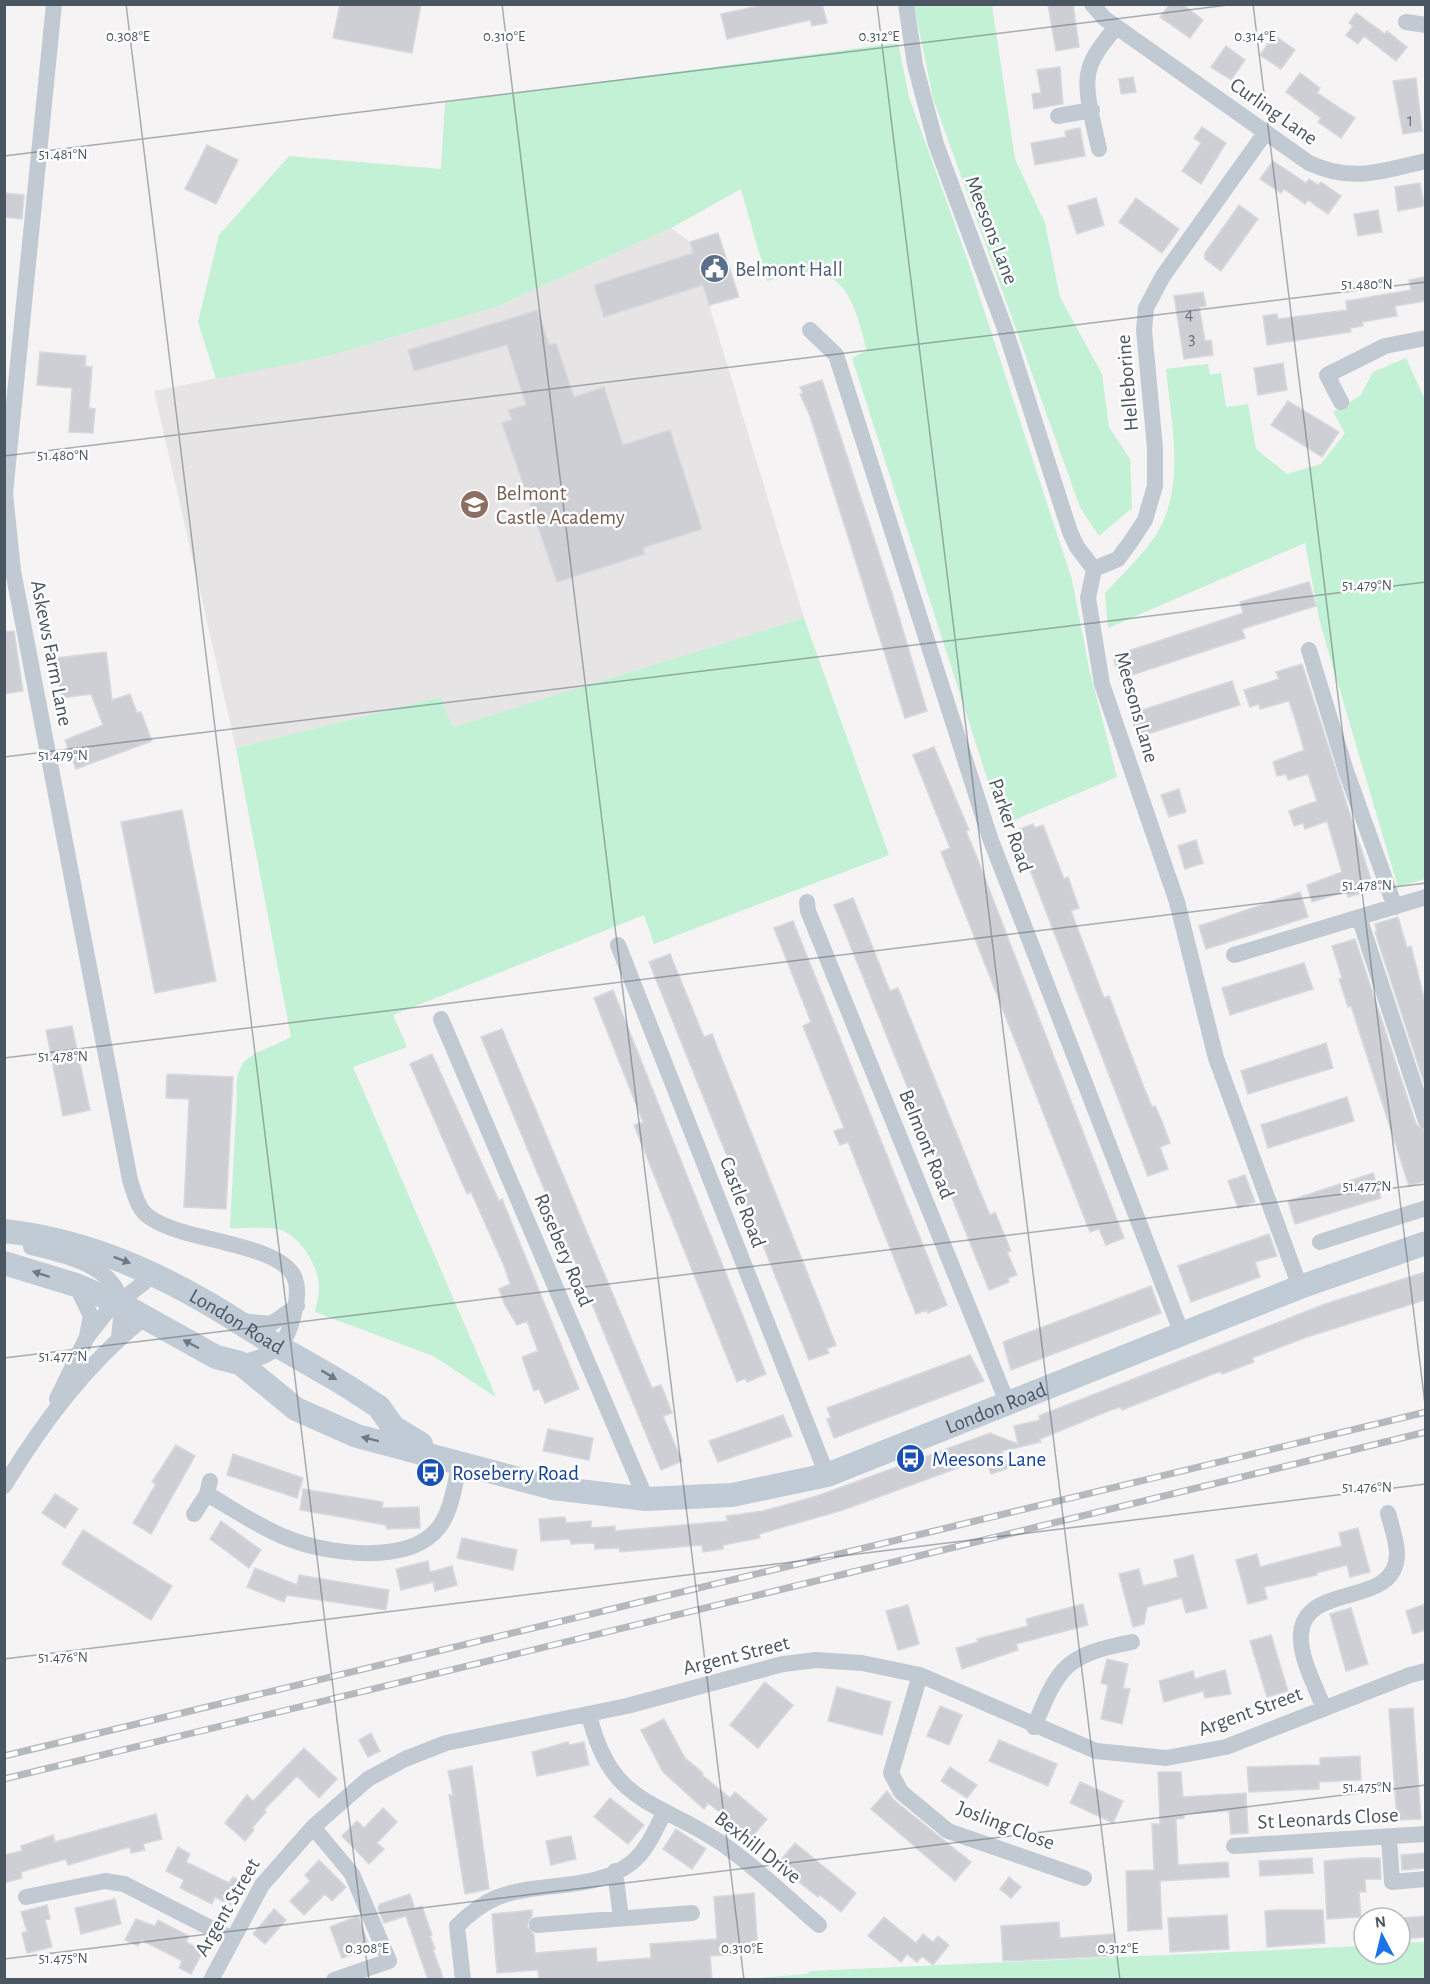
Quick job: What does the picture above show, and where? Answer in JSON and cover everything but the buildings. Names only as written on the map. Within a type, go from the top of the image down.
[{"type":"street","name":"Askews Farm Lane","points":[[54,4],[5,493],[13,571],[130,1180],[141,1209],[168,1227],[205,1240],[268,1254],[290,1269],[296,1281],[297,1306],[290,1330],[263,1359],[240,1363]]},
{"type":"street","name":"Meesons Lane","points":[[906,4],[915,65],[936,144],[1001,319],[1070,532],[1077,547],[1094,569],[1088,598],[1102,684],[1177,902],[1216,1058],[1300,1287]]},
{"type":"street","name":"Curling Lane","points":[[1092,4],[1116,27],[1265,133],[1309,163],[1328,172],[1351,176],[1425,161]]},
{"type":"street","points":[[1406,22],[1425,26]]},
{"type":"street","points":[[1099,149],[1092,110],[1089,71],[1097,53],[1116,27]]},
{"type":"street","points":[[1058,116],[1092,110]]},
{"type":"street","name":"Helleborine","points":[[1094,569],[1118,559],[1132,540],[1145,520],[1155,486],[1155,448],[1144,330],[1146,308],[1163,276],[1265,133]]},
{"type":"street","name":"Parker Road","points":[[810,330],[836,355],[990,838],[1182,1334]]},
{"type":"street","points":[[1341,402],[1327,375],[1385,346],[1425,338]]},
{"type":"street","points":[[1309,650],[1346,771],[1395,907]]},
{"type":"street","points":[[1234,955],[1425,897]]},
{"type":"street","name":"Belmont Road","points":[[807,902],[808,911],[1007,1402]]},
{"type":"street","points":[[1359,917],[1425,1120]]},
{"type":"street","name":"Castle Road","points":[[618,945],[827,1475]]},
{"type":"street","name":"Rosebery Road","points":[[441,1019],[646,1499]]},
{"type":"street","points":[[1320,1242],[1425,1208]]},
{"type":"street","name":"London Road","points":[[4,1231],[40,1235],[84,1246],[155,1274],[350,1388],[379,1407],[393,1427],[453,1460]]},
{"type":"street","points":[[4,1238],[57,1253],[93,1267],[117,1292],[121,1304],[119,1338]]},
{"type":"street","name":"London Road","points":[[4,1263],[76,1285],[121,1304],[216,1358],[240,1363],[296,1409],[357,1436],[553,1488],[646,1499],[732,1495],[827,1475],[1300,1287],[1425,1243]]},
{"type":"street","points":[[4,1486],[49,1416],[87,1336],[109,1309],[121,1304],[134,1289],[155,1274]]},
{"type":"street","points":[[76,1285],[91,1316],[87,1336]]},
{"type":"street","points":[[238,1321],[271,1324],[297,1306]]},
{"type":"street","points":[[49,1416],[119,1338],[144,1318]]},
{"type":"street","points":[[194,1514],[209,1488],[274,1532],[302,1544],[349,1553],[390,1551],[418,1543],[433,1535],[440,1526],[453,1460]]},
{"type":"street","points":[[1324,1709],[1305,1655],[1301,1632],[1313,1610],[1327,1602],[1372,1589],[1387,1578],[1396,1565],[1397,1552],[1388,1513]]},
{"type":"street","points":[[1034,1727],[1050,1687],[1060,1671],[1072,1661],[1104,1648],[1132,1642]]},
{"type":"street","name":"Argent Street","points":[[211,1980],[262,1885],[313,1827],[368,1779],[405,1759],[446,1743],[590,1714],[783,1664],[816,1660],[862,1663],[920,1675],[1034,1727],[1096,1751],[1166,1758],[1226,1747],[1425,1671]]},
{"type":"street","name":"Josling Close","points":[[920,1675],[891,1773],[901,1792],[948,1831],[1084,1878]]},
{"type":"street","name":"Bexhill Drive","points":[[590,1714],[603,1757],[628,1791],[664,1813],[698,1827],[732,1851],[819,1925]]},
{"type":"street","points":[[463,1980],[457,1926],[468,1915],[498,1897],[585,1881],[631,1864],[644,1850],[664,1813]]},
{"type":"street","points":[[313,1827],[352,1874],[389,1961],[334,1980]]},
{"type":"street","name":"St Leonards Close","points":[[1234,1846],[1425,1834]]},
{"type":"street","points":[[1389,1838],[1392,1882],[1425,1879]]},
{"type":"street","points":[[615,1871],[621,1918]]},
{"type":"street","points":[[26,1897],[105,1881],[124,1884],[232,1939]]},
{"type":"street","points":[[537,1926],[692,1913]]},
{"type":"shaded area","name":"Belmont Castle Academy","points":[[671,228],[690,242],[804,618],[453,727],[441,697],[236,748],[154,391],[332,355],[496,307]]},
{"type":"green space","points":[[914,5],[992,5],[1015,159],[1045,223],[1060,297],[1102,374],[1109,427],[1130,459],[1132,508],[1099,536],[1080,507],[933,98]]},
{"type":"green space","points":[[898,43],[909,97],[968,261],[1072,580],[1089,668],[1117,777],[1002,825],[852,358],[867,350],[856,313],[844,290],[826,275],[808,272],[767,281],[741,189],[671,228],[496,307],[332,355],[216,379],[198,322],[219,235],[289,156],[441,169],[445,102]]},
{"type":"green space","points":[[1406,358],[1426,402],[1425,879],[1398,887],[1320,623],[1305,543],[1108,628],[1105,593],[1154,538],[1164,519],[1170,499],[1174,477],[1174,455],[1166,369],[1208,364],[1210,375],[1221,373],[1226,407],[1248,404],[1256,449],[1287,474],[1321,464],[1345,433],[1333,412],[1360,396],[1373,372]]},
{"type":"green space","points":[[804,618],[889,855],[654,944],[644,915],[393,1015],[407,1047],[353,1067],[496,1397],[433,1356],[315,1312],[319,1291],[316,1270],[307,1252],[294,1238],[278,1229],[230,1228],[237,1080],[240,1070],[251,1056],[291,1037],[236,748],[441,697],[453,727]]},
{"type":"green space","points":[[1425,1942],[1425,1979],[745,1979],[807,1974],[810,1971],[1352,1947],[1352,1966],[1412,1966],[1412,1943]]},
{"type":"railway","points":[[4,1756],[1426,1412]]},
{"type":"railway","points":[[4,1779],[1426,1432]]},
{"type":"place","name":"Belmont Hall","points":[[714,269]]},
{"type":"place","name":"Belmont Castle Academy","points":[[475,505]]},
{"type":"place","name":"Meesons Lane","points":[[911,1459]]},
{"type":"place","name":"Roseberry Road","points":[[431,1473]]}]
